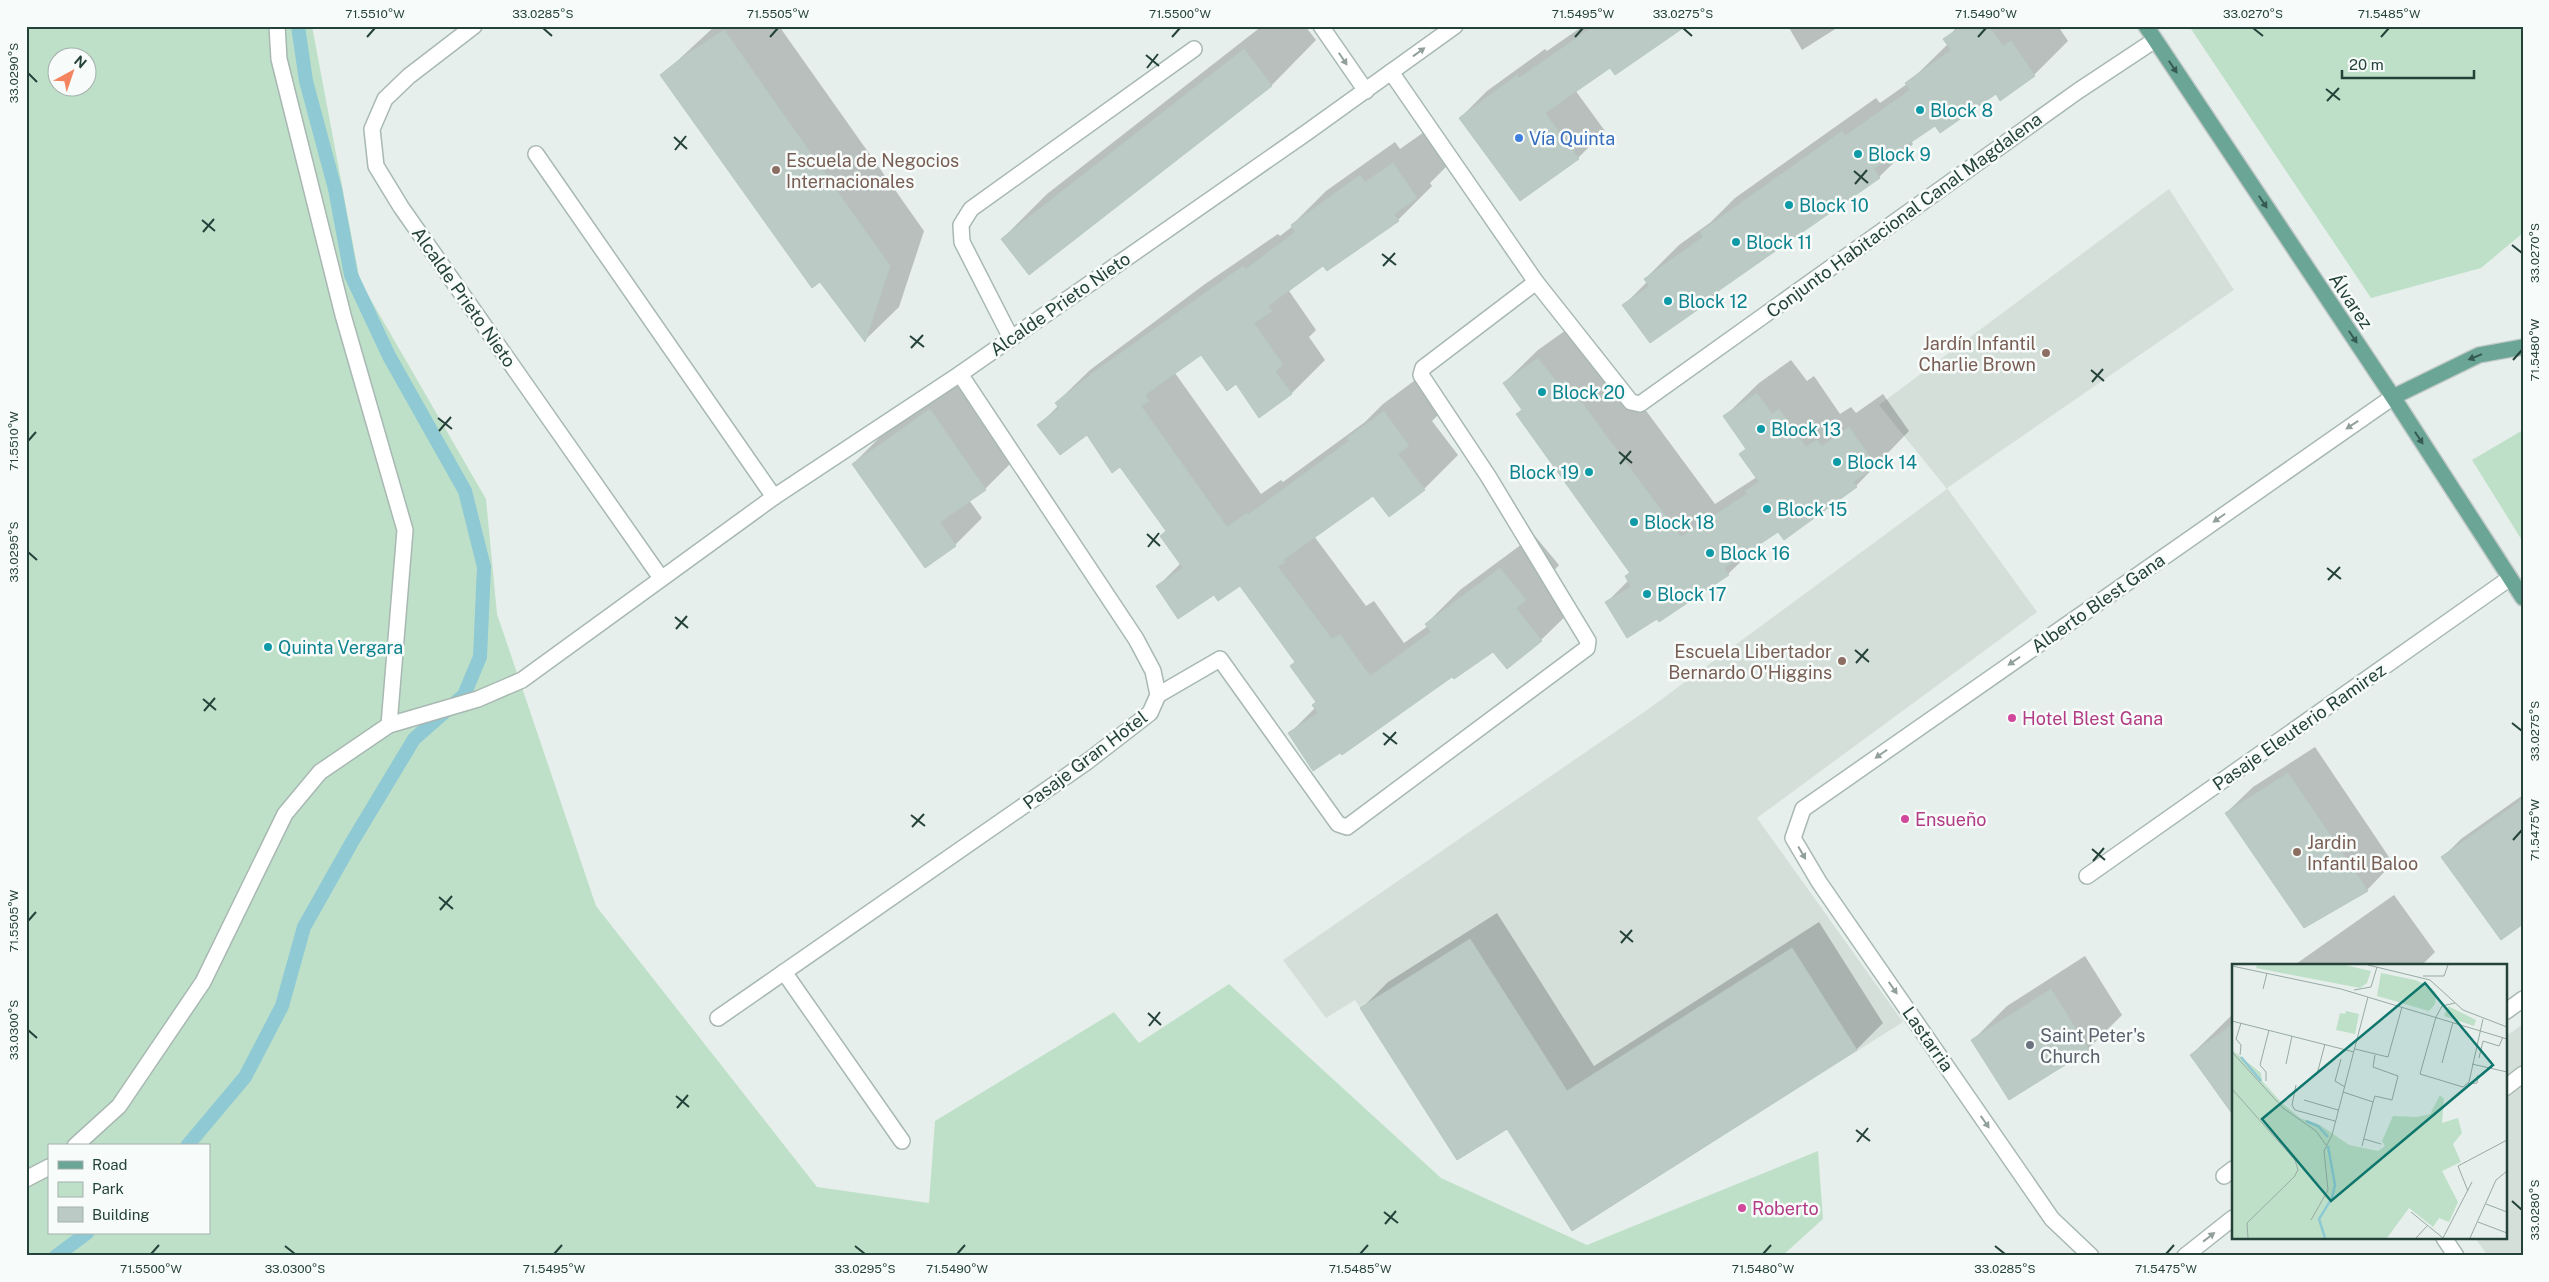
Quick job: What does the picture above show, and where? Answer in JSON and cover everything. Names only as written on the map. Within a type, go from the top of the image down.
[{"type":"main road","name":"Álvarez","points":[[2146,26],[2523,598]]},
{"type":"main road","points":[[2392,397],[2479,355],[2523,347]]},
{"type":"street","points":[[77,1144],[119,1106],[203,982],[285,814],[320,772],[389,725],[405,530],[343,315],[279,59],[277,26]]},
{"type":"street","name":"Alcalde Prieto Nieto","points":[[474,26],[409,76],[385,99],[372,129],[376,166],[401,207],[661,578]]},
{"type":"street","points":[[1321,26],[1366,91]]},
{"type":"street","name":"Alcalde Prieto Nieto","points":[[389,725],[430,715],[478,699],[522,680],[774,497],[960,374],[1366,91],[1455,26]]},
{"type":"street","name":"Conjunto Habitacional Canal Magdalena","points":[[1392,72],[1536,282],[1632,402],[1640,404],[2078,91],[2155,40]]},
{"type":"street","points":[[1011,338],[962,242],[961,224],[971,210],[1194,49]]},
{"type":"street","points":[[536,154],[774,497]]},
{"type":"street","points":[[1158,695],[1220,659],[1338,824],[1347,827],[1587,648],[1588,640],[1488,476],[1421,375],[1423,368],[1536,282]]},
{"type":"street","name":"Pasaje Gran Hotel","points":[[718,1018],[1088,761],[1150,713],[1158,695],[1153,671],[1136,639],[960,374]]},
{"type":"street","name":"Alberto Blest Gana","points":[[1803,809],[2392,397]]},
{"type":"street","name":"Pasaje Eleuterio Ramirez","points":[[2087,876],[2510,578]]},
{"type":"street","name":"Lastarria","points":[[1803,809],[1793,838],[1819,882],[2052,1219],[2092,1256]]},
{"type":"street","points":[[784,972],[902,1141]]},
{"type":"street","points":[[2506,1011],[2523,999]]},
{"type":"street","points":[[2506,1087],[2523,1074]]},
{"type":"street","points":[[26,1179],[48,1168]]},
{"type":"street","points":[[2185,1256],[2232,1219]]},
{"type":"street","points":[[2445,1240],[2456,1256]]},
{"type":"shaded area","points":[[2169,189],[2234,290],[1947,488],[2037,612],[1757,818],[1903,1022],[1572,1231],[1507,1129],[1457,1160],[1355,1000],[1326,1018],[1283,960],[1647,710],[1947,489],[1879,405]]},
{"type":"shaded area","points":[[2523,1024],[2523,1256],[2488,1256],[2476,1240],[2506,1240],[2506,1036]]},
{"type":"green space","name":"Quinta Vergara","points":[[26,26],[312,26],[360,281],[486,499],[497,614],[596,906],[817,1187],[929,1203],[935,1121],[1114,1012],[1139,1043],[1229,984],[1441,1178],[1587,1245],[1818,1151],[1823,1219],[1782,1256],[26,1256]]},
{"type":"green space","points":[[2189,26],[2523,26],[2523,233],[2481,268],[2371,298]]},
{"type":"green space","points":[[2523,430],[2523,542],[2472,460]]},
{"type":"building","points":[[1594,26],[1686,26],[1615,75],[1610,68],[1545,113],[1579,159],[1520,201],[1459,118],[1517,75],[1519,78]]},
{"type":"building","points":[[1962,26],[1989,26],[2003,46],[2011,41],[2035,76],[2000,101],[1996,94],[1940,133],[1935,126],[1901,149],[1874,169],[1880,178],[1711,296],[1713,299],[1650,343],[1622,305],[1649,286],[1644,279],[1703,237],[1700,232],[1842,131],[1845,136],[1910,90],[1905,83],[1951,50],[1943,39]]},
{"type":"building","name":"Escuela de Negocios Internacionales","points":[[724,30],[890,266],[865,342],[820,282],[812,288],[660,75],[684,56]]},
{"type":"building","points":[[1244,49],[1272,86],[1029,275],[1001,239]]},
{"type":"building","points":[[1393,163],[1417,198],[1394,214],[1399,221],[1327,271],[1323,266],[1268,306],[1272,311],[1254,323],[1283,365],[1275,371],[1292,394],[1259,418],[1236,384],[1227,391],[1201,355],[1145,395],[1149,401],[1141,406],[1227,527],[1247,513],[1248,515],[1349,441],[1347,438],[1384,411],[1409,446],[1398,454],[1425,490],[1389,517],[1373,496],[1283,560],[1285,562],[1278,567],[1332,639],[1340,634],[1370,676],[1431,632],[1425,624],[1500,568],[1526,600],[1516,608],[1542,641],[1507,669],[1493,652],[1454,679],[1452,677],[1342,755],[1340,753],[1313,771],[1288,733],[1318,713],[1312,705],[1316,702],[1290,666],[1295,662],[1240,586],[1218,601],[1214,595],[1178,619],[1156,586],[1183,568],[1160,536],[1166,531],[1120,467],[1112,473],[1087,435],[1060,455],[1037,425],[1059,408],[1055,403],[1094,372],[1243,266],[1246,269],[1295,232],[1291,225],[1360,175],[1365,182]]},
{"type":"building","points":[[1538,358],[1559,385],[1565,380],[1681,537],[1747,494],[1745,491],[1759,482],[1739,454],[1746,449],[1723,416],[1757,393],[1772,414],[1779,409],[1806,447],[1817,440],[1822,446],[1849,427],[1876,466],[1853,482],[1857,487],[1784,540],[1778,532],[1724,568],[1729,575],[1659,622],[1657,619],[1627,638],[1605,602],[1631,587],[1625,576],[1630,573],[1516,414],[1522,410],[1503,383]]},
{"type":"building","points":[[930,409],[986,490],[940,522],[956,546],[925,568],[852,464]]},
{"type":"building","name":"Jardin Infantil Baloo","points":[[2288,773],[2368,891],[2304,928],[2225,813]]},
{"type":"building","points":[[2523,799],[2523,924],[2501,940],[2441,857]]},
{"type":"building","points":[[1470,939],[1567,1091],[1792,948],[1857,1050],[1572,1231],[1507,1129],[1457,1160],[1360,1008]]},
{"type":"building","name":"Saint Peter's Church","points":[[2051,989],[2089,1050],[2009,1100],[1971,1040]]},
{"type":"building","points":[[2232,1025],[2232,1114],[2190,1055]]},
{"type":"waterway","points":[[189,1144],[245,1077],[282,1006],[304,927],[352,842],[414,739],[464,695],[480,657],[484,567],[465,491],[389,356],[351,275],[335,189],[306,81],[298,26]]},
{"type":"waterway","points":[[56,1256],[86,1234]]},
{"type":"place","name":"Block 8","points":[[1920,110]]},
{"type":"place","name":"Vía Quinta","points":[[1519,138]]},
{"type":"place","name":"Block 9","points":[[1858,154]]},
{"type":"place","name":"Escuela de Negocios Internacionales","points":[[776,170]]},
{"type":"place","name":"Block 10","points":[[1789,205]]},
{"type":"place","name":"Block 11","points":[[1736,242]]},
{"type":"place","name":"Block 12","points":[[1668,301]]},
{"type":"place","name":"Jardín Infantil Charlie Brown","points":[[2046,353]]},
{"type":"place","name":"Block 20","points":[[1542,392]]},
{"type":"place","name":"Block 13","points":[[1761,429]]},
{"type":"place","name":"Block 14","points":[[1837,462]]},
{"type":"place","name":"Block 19","points":[[1589,472]]},
{"type":"place","name":"Block 15","points":[[1767,509]]},
{"type":"place","name":"Block 18","points":[[1634,522]]},
{"type":"place","name":"Block 16","points":[[1710,553]]},
{"type":"place","name":"Block 17","points":[[1647,594]]},
{"type":"place","name":"Quinta Vergara","points":[[268,647]]},
{"type":"place","name":"Escuela Libertador Bernardo O'Higgins","points":[[1842,661]]},
{"type":"place","name":"Hotel Blest Gana","points":[[2012,718]]},
{"type":"place","name":"Ensueño","points":[[1905,819]]},
{"type":"place","name":"Jardin Infantil Baloo","points":[[2297,852]]},
{"type":"place","name":"Saint Peter's Church","points":[[2030,1045]]},
{"type":"place","name":"Roberto","points":[[1742,1208]]}]
